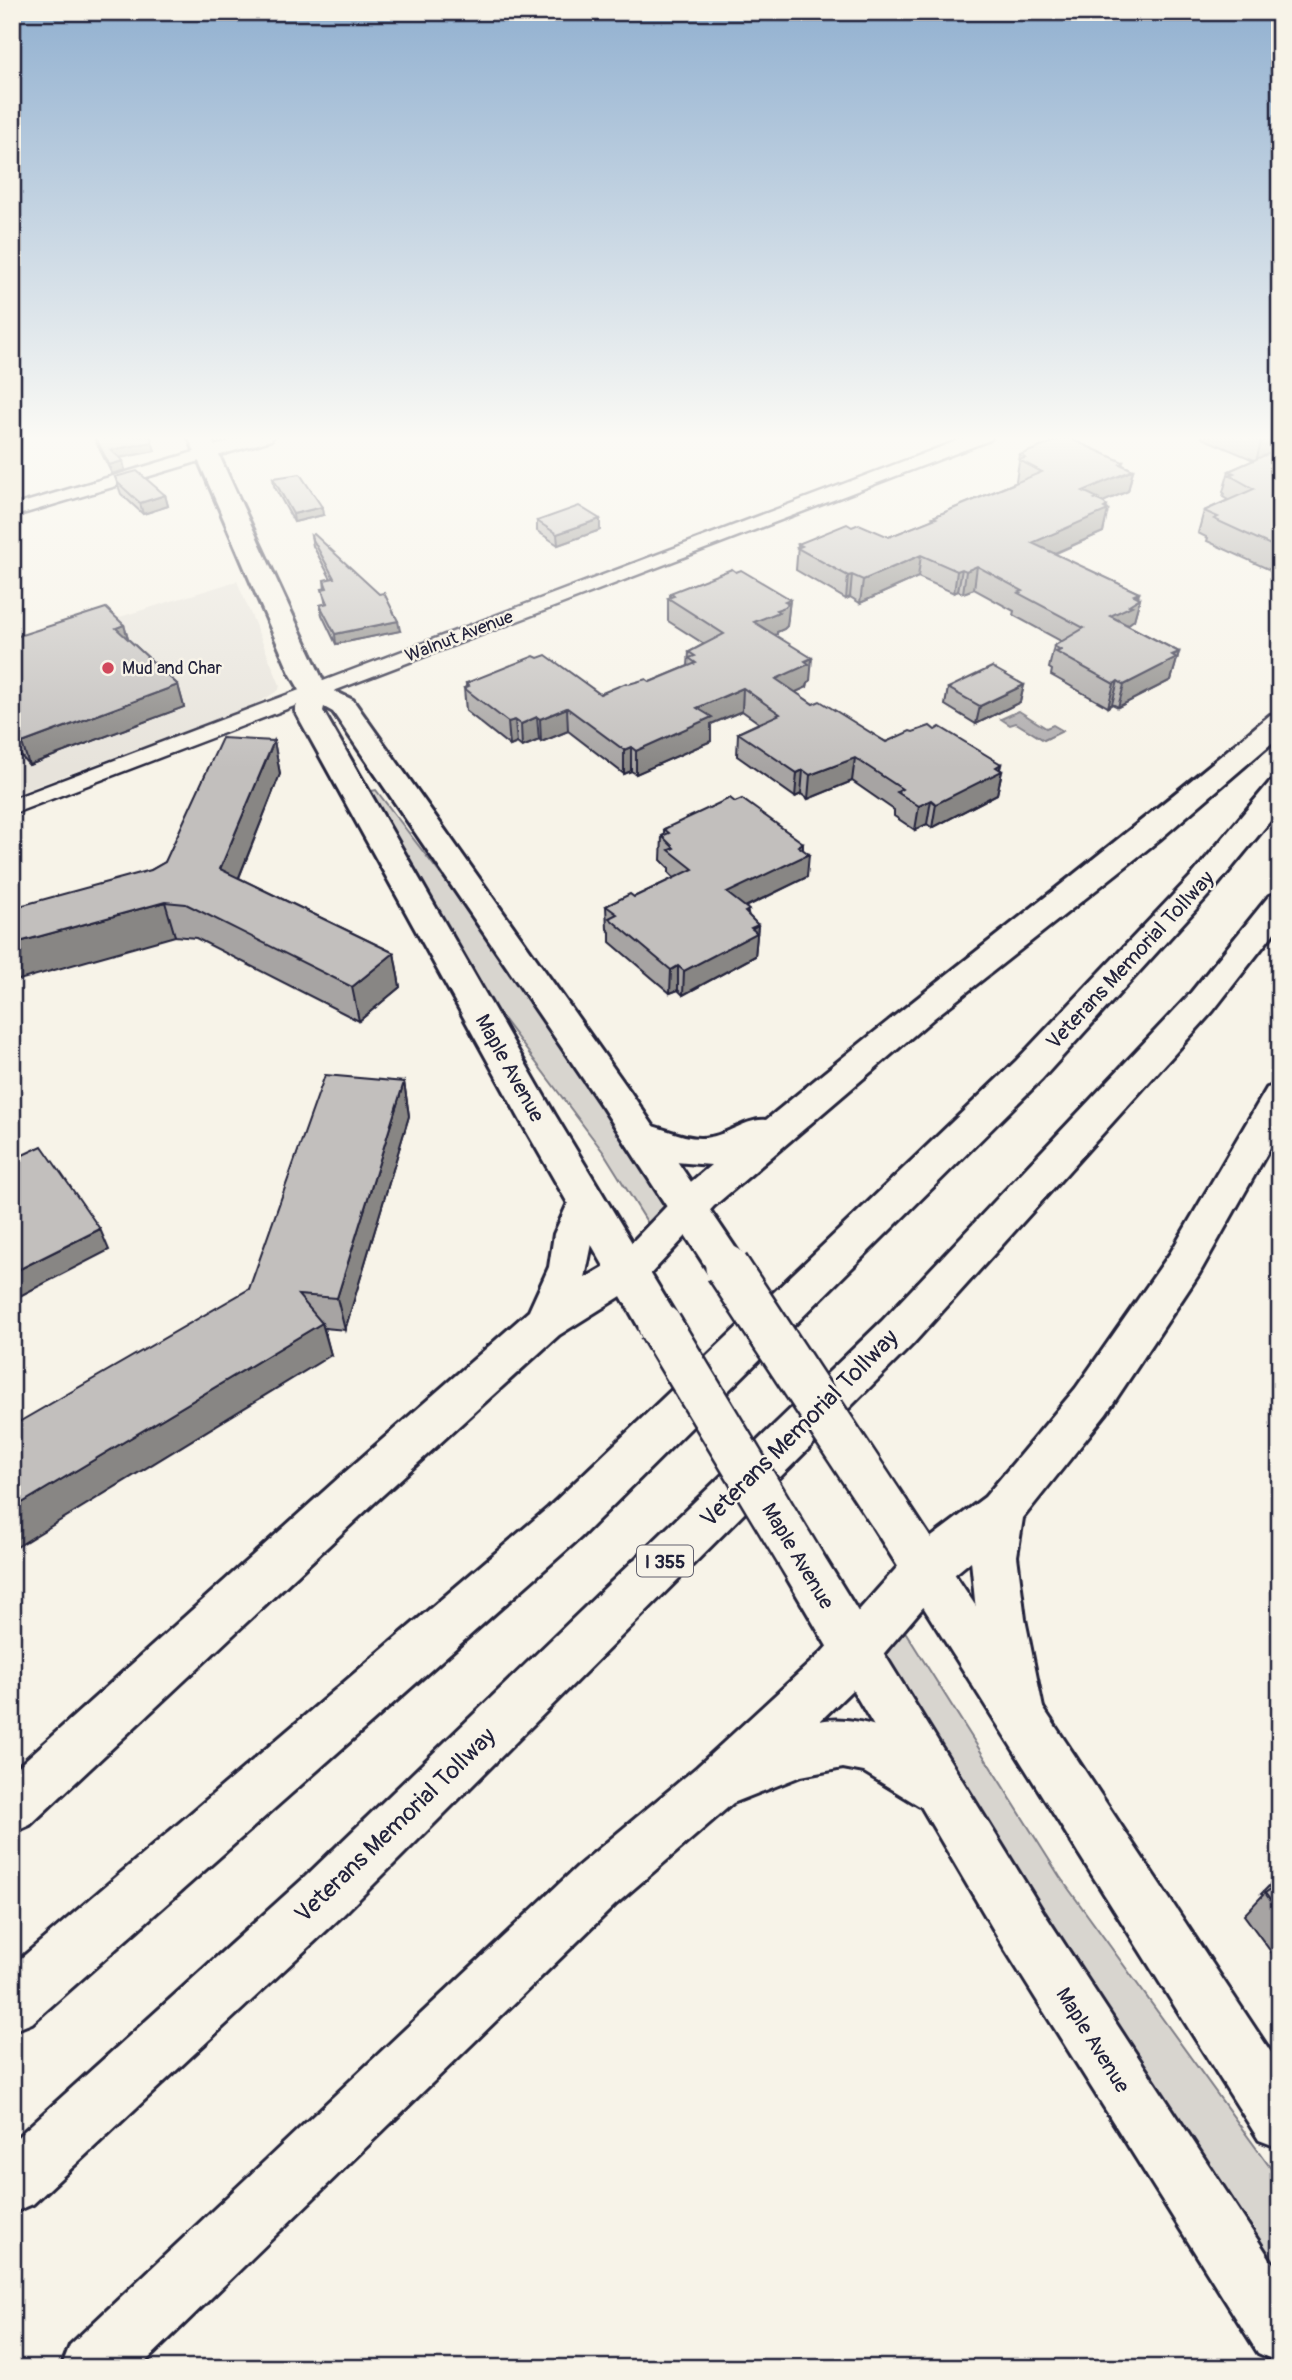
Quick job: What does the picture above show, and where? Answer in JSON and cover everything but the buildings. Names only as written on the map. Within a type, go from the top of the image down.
[{"type":"main road","name":"Maple Avenue","points":[[247,547],[315,692],[309,710],[587,1202],[1025,1933],[1280,2330]]},
{"type":"main road","points":[[315,692],[343,706],[641,1136],[926,1569],[1280,2119]]},
{"type":"main road","points":[[12,1807],[358,1489],[544,1323],[628,1272],[700,1196],[922,1010],[1148,833],[1280,721]]},
{"type":"main road","name":"Veterans Memorial Tollway","points":[[12,2003],[564,1522],[1030,1070],[1204,881],[1280,789]]},
{"type":"main road","name":"Veterans Memorial Tollway","points":[[12,2183],[323,1897],[897,1333],[1201,1003],[1280,903]]},
{"type":"main road","points":[[93,2368],[596,1886],[715,1785],[839,1669],[926,1569],[1001,1511],[1091,1401],[1185,1263],[1280,1097]]},
{"type":"main road","points":[[641,1136],[686,1152],[705,1154],[729,1149],[795,1116]]},
{"type":"main road","points":[[544,1323],[558,1297],[569,1267],[574,1234],[587,1202]]},
{"type":"main road","points":[[1001,1511],[994,1556],[1001,1619],[1019,1713]]},
{"type":"main road","points":[[715,1785],[812,1748],[844,1743],[872,1750],[936,1787]]},
{"type":"street","name":"Walnut Avenue","points":[[12,807],[694,547]]},
{"type":"shaded area","points":[[237,581],[280,685],[279,690],[255,705],[12,795],[12,650]]},
{"type":"shaded area","points":[[1019,711],[1046,728],[1053,725],[1063,731],[1044,740],[1016,723],[1010,725],[1001,719]]},
{"type":"shaded area","points":[[376,790],[470,913],[672,1209],[649,1225],[604,1153],[486,996],[367,792]]},
{"type":"shaded area","points":[[901,1631],[906,1633],[1060,1877],[1280,2181],[1280,2286],[1065,1957],[884,1659]]},
{"type":"place","name":"Mud and Char","points":[[108,668]]}]
